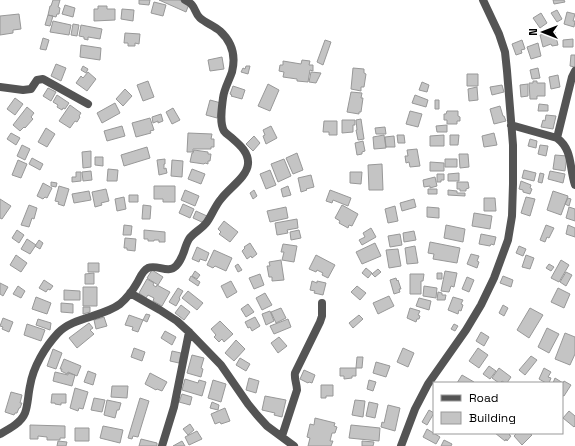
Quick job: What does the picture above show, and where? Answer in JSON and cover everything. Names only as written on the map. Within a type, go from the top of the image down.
[{"type":"street","points":[[0,434],[20,421],[25,413],[30,384],[36,365],[59,331],[66,326],[120,304],[147,269],[152,267],[169,269],[174,268],[183,256],[189,239],[208,221],[220,200],[243,176],[246,170],[248,162],[246,155],[238,143],[224,132],[222,120],[224,92],[232,71],[233,54],[231,45],[227,38],[218,29],[199,17],[193,5],[185,0]]},
{"type":"street","points":[[401,446],[415,409],[428,384],[466,330],[481,305],[494,278],[508,240],[512,216],[512,145],[507,71],[505,52],[499,34],[483,0]]},
{"type":"street","points":[[557,138],[572,76],[575,71]]},
{"type":"street","points":[[0,87],[23,90],[31,89],[37,80],[43,80],[88,104]]},
{"type":"street","points":[[511,125],[557,138],[562,142],[569,154],[575,185]]},
{"type":"street","points":[[130,293],[177,321],[190,332],[220,365],[248,404],[267,426],[294,446]]},
{"type":"street","points":[[282,436],[297,386],[294,377],[296,368],[320,322],[322,316],[322,303]]},
{"type":"street","points":[[162,446],[174,406],[190,332]]},
{"type":"building","points":[[53,0],[60,0],[58,7],[60,8],[59,14],[57,14],[56,17],[48,15]]},
{"type":"building","points":[[139,0],[150,0],[149,5],[139,4]]},
{"type":"building","points":[[159,0],[179,0],[189,4],[186,12]]},
{"type":"building","points":[[553,0],[564,0],[565,2],[554,4]]},
{"type":"building","points":[[154,2],[166,5],[163,16],[151,13]]},
{"type":"building","points":[[65,5],[75,8],[73,17],[62,14]]},
{"type":"building","points":[[98,6],[107,6],[107,9],[115,9],[115,20],[94,21],[94,9],[98,9]]},
{"type":"building","points":[[122,9],[134,10],[133,21],[121,19]]},
{"type":"building","points":[[557,10],[562,19],[557,22],[551,13]]},
{"type":"building","points":[[567,12],[575,14],[573,21],[575,21],[574,27],[564,24]]},
{"type":"building","points":[[541,13],[547,23],[540,28],[533,18]]},
{"type":"building","points":[[19,14],[21,29],[13,30],[13,33],[0,35],[0,16]]},
{"type":"building","points":[[48,15],[53,16],[50,26],[45,25]]},
{"type":"building","points":[[53,21],[71,25],[69,35],[50,32]]},
{"type":"building","points":[[73,24],[79,25],[77,36],[71,35]]},
{"type":"building","points":[[81,25],[102,29],[100,39],[88,37],[88,40],[79,36]]},
{"type":"building","points":[[555,32],[558,45],[552,46],[551,44],[543,47],[540,35]]},
{"type":"building","points":[[125,33],[140,34],[139,44],[135,43],[135,46],[128,46],[128,43],[124,43]]},
{"type":"building","points":[[43,38],[49,40],[46,50],[40,49]]},
{"type":"building","points":[[573,39],[573,47],[563,47],[563,40]]},
{"type":"building","points":[[325,40],[331,42],[323,65],[317,62]]},
{"type":"building","points":[[522,40],[525,49],[521,50],[522,53],[516,55],[512,44]]},
{"type":"building","points":[[538,43],[541,56],[531,59],[527,47]]},
{"type":"building","points":[[81,45],[101,48],[100,60],[80,57]]},
{"type":"building","points":[[571,55],[575,55],[575,67],[570,66]]},
{"type":"building","points":[[222,57],[224,69],[210,71],[208,60]]},
{"type":"building","points":[[302,60],[310,61],[309,65],[313,65],[313,71],[310,70],[308,82],[283,77],[284,72],[279,71],[280,65],[283,65],[283,61],[301,64]]},
{"type":"building","points":[[56,64],[66,68],[61,81],[51,76]]},
{"type":"building","points":[[83,66],[88,69],[86,73],[81,70]]},
{"type":"building","points":[[246,66],[250,66],[248,74],[241,72]]},
{"type":"building","points":[[353,68],[364,69],[364,73],[366,74],[364,87],[361,87],[361,91],[351,89]]},
{"type":"building","points":[[538,68],[540,78],[532,79],[530,70]]},
{"type":"building","points":[[88,72],[96,79],[87,91],[76,83],[81,76],[83,78]]},
{"type":"building","points":[[311,72],[321,73],[316,83],[309,82]]},
{"type":"building","points":[[467,74],[478,74],[478,86],[467,86]]},
{"type":"building","points":[[558,75],[560,87],[551,89],[549,77]]},
{"type":"building","points":[[148,81],[154,97],[143,101],[137,85]]},
{"type":"building","points":[[533,81],[537,81],[537,83],[545,83],[545,96],[537,96],[537,99],[530,99],[529,83],[533,83]]},
{"type":"building","points":[[422,82],[429,85],[427,92],[419,90]]},
{"type":"building","points":[[268,84],[279,90],[270,111],[258,106]]},
{"type":"building","points":[[528,84],[528,96],[521,97],[520,85]]},
{"type":"building","points":[[502,85],[504,92],[492,95],[490,87]]},
{"type":"building","points":[[233,86],[245,90],[242,99],[231,96],[232,95],[230,94]]},
{"type":"building","points":[[477,87],[478,100],[469,101],[468,89]]},
{"type":"building","points":[[48,88],[56,92],[51,101],[43,96]]},
{"type":"building","points":[[125,89],[132,96],[123,106],[116,99]]},
{"type":"building","points":[[351,92],[362,93],[361,98],[363,98],[361,112],[359,112],[359,114],[347,112]]},
{"type":"building","points":[[57,95],[69,103],[65,109],[63,108],[62,110],[53,102]]},
{"type":"building","points":[[415,95],[428,100],[426,107],[412,103]]},
{"type":"building","points":[[15,98],[23,104],[15,115],[7,109]]},
{"type":"building","points":[[210,100],[221,103],[217,118],[206,115]]},
{"type":"building","points":[[435,100],[439,100],[439,109],[435,109]]},
{"type":"building","points":[[115,103],[120,113],[102,123],[97,113]]},
{"type":"building","points":[[539,104],[548,105],[548,111],[538,111]]},
{"type":"building","points":[[70,105],[81,113],[77,122],[75,121],[70,128],[59,121]]},
{"type":"building","points":[[500,106],[506,121],[494,124],[490,109]]},
{"type":"building","points":[[27,107],[34,113],[31,117],[33,119],[20,131],[13,125]]},
{"type":"building","points":[[173,108],[180,120],[172,124],[166,112]]},
{"type":"building","points":[[410,111],[422,114],[418,127],[406,124]]},
{"type":"building","points":[[447,111],[458,111],[460,121],[457,121],[457,124],[447,124],[447,120],[444,120],[444,114],[446,114]]},
{"type":"building","points":[[161,114],[163,121],[153,123],[152,117]]},
{"type":"building","points":[[546,115],[556,116],[553,129],[541,127],[543,120],[545,121]]},
{"type":"building","points":[[150,118],[154,130],[150,131],[151,133],[136,137],[132,123]]},
{"type":"building","points":[[361,119],[364,139],[358,140],[356,120]]},
{"type":"building","points":[[342,120],[355,120],[353,132],[342,133]]},
{"type":"building","points":[[324,121],[337,121],[337,135],[329,135],[329,132],[323,132]]},
{"type":"building","points":[[447,125],[447,132],[437,132],[436,126]]},
{"type":"building","points":[[122,126],[125,136],[107,141],[104,131]]},
{"type":"building","points":[[271,126],[277,138],[266,144],[263,136],[265,135],[263,130]]},
{"type":"building","points":[[385,127],[386,134],[376,134],[375,128]]},
{"type":"building","points":[[46,128],[55,134],[47,147],[38,142]]},
{"type":"building","points":[[11,133],[20,138],[16,145],[7,139]]},
{"type":"building","points":[[188,133],[212,134],[211,139],[214,139],[214,147],[211,147],[211,149],[193,149],[193,152],[187,152]]},
{"type":"building","points":[[494,133],[497,145],[484,147],[482,136]]},
{"type":"building","points":[[384,135],[386,148],[374,149],[373,137]]},
{"type":"building","points":[[397,135],[404,135],[405,143],[398,143]]},
{"type":"building","points":[[444,135],[444,146],[430,146],[430,136]]},
{"type":"building","points":[[450,135],[459,135],[458,145],[450,145]]},
{"type":"building","points":[[254,136],[260,143],[253,151],[246,144]]},
{"type":"building","points":[[394,136],[395,147],[386,147],[385,137]]},
{"type":"building","points":[[530,139],[537,141],[536,148],[528,146]]},
{"type":"building","points":[[363,141],[365,151],[362,152],[362,154],[357,155],[355,143]]},
{"type":"building","points":[[22,145],[30,149],[25,160],[17,156]]},
{"type":"building","points":[[540,145],[548,146],[546,156],[538,154]]},
{"type":"building","points":[[147,147],[150,158],[124,166],[121,155]]},
{"type":"building","points":[[417,149],[420,166],[410,167],[409,162],[406,163],[405,156],[408,156],[407,150]]},
{"type":"building","points":[[194,150],[208,152],[208,154],[211,154],[208,164],[190,162]]},
{"type":"building","points":[[91,151],[91,167],[83,168],[82,152]]},
{"type":"building","points":[[297,153],[303,170],[293,174],[286,158]]},
{"type":"building","points":[[459,154],[468,154],[469,167],[460,168]]},
{"type":"building","points":[[555,155],[567,156],[565,171],[553,169]]},
{"type":"building","points":[[95,157],[103,157],[103,166],[95,165]]},
{"type":"building","points":[[32,158],[43,164],[40,170],[29,164]]},
{"type":"building","points":[[165,159],[164,169],[166,168],[167,173],[159,175],[157,160]]},
{"type":"building","points":[[284,159],[291,176],[278,182],[271,164]]},
{"type":"building","points":[[445,159],[457,159],[457,167],[445,167]]},
{"type":"building","points":[[18,160],[27,164],[21,178],[12,175]]},
{"type":"building","points":[[172,160],[183,161],[182,177],[171,176]]},
{"type":"building","points":[[430,162],[444,163],[444,171],[430,171]]},
{"type":"building","points":[[382,164],[383,190],[369,190],[368,165]]},
{"type":"building","points":[[108,169],[118,170],[117,181],[107,181]]},
{"type":"building","points":[[192,169],[205,174],[201,184],[188,179]]},
{"type":"building","points":[[270,170],[276,185],[266,189],[260,174]]},
{"type":"building","points":[[524,170],[536,173],[534,181],[522,178]]},
{"type":"building","points":[[91,171],[92,180],[83,181],[82,172]]},
{"type":"building","points":[[550,171],[565,174],[563,183],[548,179]]},
{"type":"building","points":[[76,172],[81,172],[81,181],[72,182],[72,177],[76,177]]},
{"type":"building","points":[[350,172],[362,172],[361,184],[350,183]]},
{"type":"building","points":[[459,173],[459,181],[448,181],[448,174]]},
{"type":"building","points":[[540,173],[544,174],[542,183],[538,182]]},
{"type":"building","points":[[437,174],[444,174],[444,180],[437,182]]},
{"type":"building","points":[[311,175],[314,187],[301,192],[298,178]]},
{"type":"building","points":[[435,177],[437,186],[430,188],[430,186],[424,187],[423,180]]},
{"type":"building","points":[[521,181],[531,185],[530,188],[532,189],[530,194],[519,189]]},
{"type":"building","points":[[51,182],[57,183],[56,187],[51,186]]},
{"type":"building","points":[[457,182],[468,182],[469,188],[466,189],[466,191],[460,191],[460,189],[457,189]]},
{"type":"building","points":[[43,183],[52,188],[47,198],[45,197],[43,199],[37,196]]},
{"type":"building","points":[[59,186],[69,189],[64,206],[55,201]]},
{"type":"building","points":[[154,186],[175,186],[175,202],[163,202],[163,199],[154,199]]},
{"type":"building","points":[[288,186],[291,195],[283,197],[281,189]]},
{"type":"building","points":[[106,189],[109,201],[101,203],[102,205],[95,207],[92,192]]},
{"type":"building","points":[[428,189],[437,189],[437,194],[428,194]]},
{"type":"building","points":[[185,190],[199,196],[195,206],[181,200]]},
{"type":"building","points":[[254,190],[257,196],[253,199],[250,193]]},
{"type":"building","points":[[330,190],[351,198],[348,206],[333,200],[332,203],[326,201]]},
{"type":"building","points":[[448,190],[457,191],[457,193],[465,193],[465,196],[448,195]]},
{"type":"building","points":[[89,191],[91,200],[74,203],[72,194]]},
{"type":"building","points":[[553,191],[568,196],[561,215],[547,210]]},
{"type":"building","points":[[129,195],[138,195],[138,202],[129,202]]},
{"type":"building","points":[[124,197],[126,209],[117,211],[115,199]]},
{"type":"building","points":[[526,197],[535,199],[530,216],[521,213]]},
{"type":"building","points":[[484,198],[495,198],[496,211],[484,211]]},
{"type":"building","points":[[568,198],[571,199],[569,206],[565,204]]},
{"type":"building","points":[[0,199],[11,206],[2,219],[0,218]]},
{"type":"building","points":[[414,199],[416,207],[402,211],[400,203]]},
{"type":"building","points":[[183,204],[194,209],[190,218],[179,213]]},
{"type":"building","points":[[29,205],[37,208],[34,219],[32,218],[29,227],[21,225]]},
{"type":"building","points":[[143,205],[151,206],[150,219],[142,219]]},
{"type":"building","points":[[342,205],[358,214],[352,226],[349,225],[348,228],[339,223],[340,221],[335,218]]},
{"type":"building","points":[[395,206],[398,221],[388,223],[385,209]]},
{"type":"building","points":[[286,207],[288,218],[270,222],[267,211]]},
{"type":"building","points":[[427,207],[439,208],[439,218],[427,217]]},
{"type":"building","points":[[569,207],[575,209],[575,221],[566,218]]},
{"type":"building","points":[[196,211],[207,216],[204,223],[193,218]]},
{"type":"building","points":[[474,213],[492,216],[490,229],[472,226]]},
{"type":"building","points":[[297,219],[298,228],[287,230],[288,233],[277,235],[275,223]]},
{"type":"building","points":[[224,221],[238,232],[230,242],[219,234],[221,232],[218,229]]},
{"type":"building","points":[[124,225],[132,226],[131,235],[123,235]]},
{"type":"building","points":[[446,225],[465,229],[463,242],[444,238]]},
{"type":"building","points":[[546,225],[554,228],[549,238],[547,237],[545,242],[540,240]]},
{"type":"building","points":[[568,225],[575,228],[575,237],[566,234]]},
{"type":"building","points":[[371,228],[376,237],[362,245],[359,240],[365,237],[363,233]]},
{"type":"building","points":[[17,230],[24,235],[19,243],[12,238]]},
{"type":"building","points":[[144,230],[165,232],[165,242],[159,242],[159,240],[148,241],[148,239],[144,239]]},
{"type":"building","points":[[299,230],[301,238],[291,240],[290,232]]},
{"type":"building","points":[[414,231],[416,240],[404,242],[403,233]]},
{"type":"building","points":[[400,234],[402,245],[390,247],[388,236]]},
{"type":"building","points":[[481,234],[496,237],[494,245],[491,244],[490,246],[479,244]]},
{"type":"building","points":[[125,238],[136,239],[135,251],[124,248]]},
{"type":"building","points":[[27,239],[36,245],[30,254],[21,249]]},
{"type":"building","points":[[39,240],[43,243],[40,249],[35,246]]},
{"type":"building","points":[[430,242],[460,248],[457,263],[433,259],[434,254],[428,253]]},
{"type":"building","points":[[250,243],[257,254],[252,258],[251,256],[247,259],[242,251],[245,248],[244,247]]},
{"type":"building","points":[[375,243],[381,256],[362,264],[356,252]]},
{"type":"building","points":[[283,244],[297,246],[294,262],[282,260],[284,252],[281,252]]},
{"type":"building","points":[[415,246],[418,263],[407,264],[405,248]]},
{"type":"building","points":[[519,246],[526,249],[523,256],[516,253]]},
{"type":"building","points":[[197,247],[209,253],[206,261],[200,259],[199,262],[192,259]]},
{"type":"building","points":[[398,249],[401,266],[389,268],[386,250]]},
{"type":"building","points":[[214,250],[232,258],[226,271],[215,266],[213,268],[207,265]]},
{"type":"building","points":[[471,254],[479,256],[477,268],[467,264]]},
{"type":"building","points":[[16,255],[27,263],[21,272],[10,265]]},
{"type":"building","points":[[316,255],[335,265],[328,278],[317,270],[316,272],[309,269]]},
{"type":"building","points":[[526,255],[534,258],[530,269],[522,267]]},
{"type":"building","points":[[281,260],[284,280],[272,281],[272,277],[269,277],[267,266],[270,266],[269,262]]},
{"type":"building","points":[[561,260],[569,265],[559,282],[551,278]]},
{"type":"building","points":[[88,263],[99,263],[99,272],[88,272]]},
{"type":"building","points":[[238,264],[242,270],[238,272],[235,266]]},
{"type":"building","points":[[549,264],[554,267],[551,271],[546,268]]},
{"type":"building","points":[[366,268],[372,273],[368,278],[362,273]]},
{"type":"building","points":[[378,269],[381,272],[375,277],[372,274]]},
{"type":"building","points":[[152,270],[163,277],[158,285],[147,278]]},
{"type":"building","points":[[195,271],[200,275],[197,279],[192,276]]},
{"type":"building","points":[[445,271],[457,273],[454,287],[451,286],[449,292],[441,291]]},
{"type":"building","points":[[566,272],[572,275],[566,286],[560,282]]},
{"type":"building","points":[[94,273],[94,284],[85,284],[85,274]]},
{"type":"building","points":[[437,273],[442,273],[442,279],[437,279]]},
{"type":"building","points":[[260,274],[264,285],[254,289],[249,278]]},
{"type":"building","points":[[410,274],[424,274],[423,281],[421,281],[421,294],[410,294]]},
{"type":"building","points":[[191,276],[200,282],[198,286],[189,280]]},
{"type":"building","points":[[503,276],[513,280],[511,287],[500,283]]},
{"type":"building","points":[[467,277],[474,280],[469,292],[462,289]]},
{"type":"building","points":[[396,278],[401,289],[399,289],[400,292],[394,294],[390,280]]},
{"type":"building","points":[[147,279],[154,283],[153,285],[156,287],[157,285],[170,292],[162,306],[153,301],[154,298],[148,295],[146,298],[139,293]]},
{"type":"building","points":[[44,280],[53,286],[46,292],[39,288]]},
{"type":"building","points":[[231,281],[237,292],[227,298],[221,286]]},
{"type":"building","points":[[312,281],[317,283],[317,281],[326,283],[323,295],[314,293],[315,291],[310,290]]},
{"type":"building","points":[[0,283],[8,287],[3,296],[0,294]]},
{"type":"building","points":[[18,286],[25,291],[21,298],[13,294]]},
{"type":"building","points":[[357,286],[366,293],[360,300],[351,292]]},
{"type":"building","points":[[424,286],[437,288],[436,298],[423,296]]},
{"type":"building","points":[[83,287],[97,287],[97,306],[83,306]]},
{"type":"building","points":[[178,288],[183,291],[176,306],[169,302]]},
{"type":"building","points":[[558,288],[570,294],[564,308],[551,302]]},
{"type":"building","points":[[64,290],[80,291],[80,300],[64,300]]},
{"type":"building","points":[[188,291],[203,303],[197,310],[182,298]]},
{"type":"building","points":[[438,292],[442,293],[442,295],[446,295],[445,300],[437,300]]},
{"type":"building","points":[[265,293],[272,305],[262,310],[256,298]]},
{"type":"building","points":[[389,296],[394,306],[378,314],[373,303]]},
{"type":"building","points":[[36,297],[51,303],[47,314],[32,309]]},
{"type":"building","points":[[453,297],[463,300],[461,304],[463,305],[461,311],[459,310],[458,314],[448,310]]},
{"type":"building","points":[[419,298],[431,301],[429,310],[416,306]]},
{"type":"building","points":[[61,303],[73,304],[73,313],[61,312]]},
{"type":"building","points":[[248,304],[254,312],[246,317],[241,309]]},
{"type":"building","points":[[181,305],[190,312],[184,320],[175,313]]},
{"type":"building","points":[[503,305],[508,308],[504,316],[499,313]]},
{"type":"building","points":[[83,307],[90,307],[90,312],[83,314]]},
{"type":"building","points":[[281,308],[286,318],[276,323],[271,312]]},
{"type":"building","points":[[410,308],[420,311],[418,315],[420,316],[419,319],[417,319],[416,322],[407,318]]},
{"type":"building","points":[[530,308],[543,315],[529,338],[517,330]]},
{"type":"building","points":[[270,311],[274,321],[266,325],[262,314]]},
{"type":"building","points":[[146,314],[150,315],[147,322],[143,320]]},
{"type":"building","points":[[129,315],[143,320],[138,332],[132,330],[133,327],[125,325]]},
{"type":"building","points":[[359,315],[363,319],[353,328],[349,323]]},
{"type":"building","points":[[104,317],[107,326],[96,329],[94,320]]},
{"type":"building","points":[[255,317],[260,326],[252,331],[250,327],[248,328],[245,322]]},
{"type":"building","points":[[3,318],[13,322],[9,332],[2,329],[3,327],[0,326]]},
{"type":"building","points":[[38,319],[51,323],[50,330],[36,325]]},
{"type":"building","points":[[288,319],[291,327],[274,334],[270,326]]},
{"type":"building","points":[[220,321],[233,334],[224,342],[222,339],[219,342],[214,337],[216,335],[211,329]]},
{"type":"building","points":[[89,323],[93,328],[90,330],[94,334],[77,348],[69,338]]},
{"type":"building","points":[[27,324],[45,330],[41,341],[24,335]]},
{"type":"building","points":[[454,324],[458,326],[455,331],[451,329]]},
{"type":"building","points":[[547,328],[559,334],[549,353],[538,347]]},
{"type":"building","points":[[165,331],[176,337],[172,345],[161,338]]},
{"type":"building","points":[[481,332],[489,337],[484,346],[476,341]]},
{"type":"building","points":[[565,333],[575,337],[575,354],[570,365],[555,359]]},
{"type":"building","points":[[279,337],[287,346],[278,353],[271,343]]},
{"type":"building","points":[[236,340],[245,349],[234,361],[225,353]]},
{"type":"building","points":[[134,348],[145,352],[142,361],[131,357]]},
{"type":"building","points":[[403,348],[414,353],[408,367],[397,362]]},
{"type":"building","points":[[478,348],[488,355],[479,368],[469,361]]},
{"type":"building","points":[[53,349],[62,353],[56,369],[47,366]]},
{"type":"building","points":[[172,351],[181,353],[179,363],[170,361]]},
{"type":"building","points":[[192,355],[204,358],[201,368],[203,369],[201,377],[187,373]]},
{"type":"building","points":[[531,356],[537,360],[525,375],[519,370]]},
{"type":"building","points":[[357,357],[363,357],[362,368],[356,368]]},
{"type":"building","points":[[240,358],[250,364],[246,371],[236,365]]},
{"type":"building","points":[[64,359],[81,366],[77,376],[61,371],[62,369],[60,369]]},
{"type":"building","points":[[376,362],[390,366],[386,377],[373,373]]},
{"type":"building","points":[[489,366],[496,371],[490,379],[483,374]]},
{"type":"building","points":[[340,368],[356,368],[356,376],[344,379],[344,376],[340,376]]},
{"type":"building","points":[[499,368],[511,377],[508,382],[498,382],[492,378]]},
{"type":"building","points":[[544,368],[551,372],[548,377],[551,378],[549,382],[544,382],[539,379]]},
{"type":"building","points":[[304,370],[315,375],[312,383],[308,383],[300,379]]},
{"type":"building","points":[[88,371],[96,374],[93,385],[84,382]]},
{"type":"building","points":[[55,372],[75,375],[72,386],[53,381]]},
{"type":"building","points":[[150,373],[167,382],[162,391],[156,390],[145,384]]},
{"type":"building","points":[[462,375],[474,382],[458,382]]},
{"type":"building","points":[[249,378],[259,381],[256,393],[246,390]]},
{"type":"building","points":[[555,378],[561,382],[553,382]]},
{"type":"building","points":[[185,379],[198,383],[199,380],[206,382],[202,396],[182,390]]},
{"type":"building","points":[[213,380],[226,384],[221,402],[208,398]]},
{"type":"building","points":[[369,380],[376,382],[373,391],[367,389]]},
{"type":"building","points":[[564,381],[571,385],[564,396],[563,383]]},
{"type":"building","points":[[321,385],[333,385],[333,396],[321,398]]},
{"type":"building","points":[[112,386],[128,386],[127,398],[111,397]]},
{"type":"building","points":[[75,388],[88,392],[83,409],[79,408],[78,411],[70,408]]},
{"type":"building","points":[[11,392],[22,395],[20,403],[22,403],[20,408],[14,415],[5,412]]},
{"type":"building","points":[[52,394],[66,394],[66,403],[61,403],[61,405],[51,403]]},
{"type":"building","points":[[182,394],[192,397],[190,405],[179,402]]},
{"type":"building","points":[[265,396],[286,400],[282,417],[274,415],[275,413],[262,410]]},
{"type":"building","points":[[94,398],[105,400],[102,412],[91,410]]},
{"type":"building","points":[[140,398],[149,401],[138,437],[133,436],[132,439],[128,438]]},
{"type":"building","points":[[107,400],[121,403],[115,418],[104,415]]},
{"type":"building","points":[[355,400],[365,401],[363,417],[352,415]]},
{"type":"building","points":[[212,402],[219,405],[218,410],[210,408]]},
{"type":"building","points":[[369,402],[378,404],[375,418],[366,416]]},
{"type":"building","points":[[388,405],[400,408],[395,431],[381,427],[382,422],[384,423]]},
{"type":"building","points":[[225,408],[230,421],[215,424],[211,414]]},
{"type":"building","points":[[429,410],[433,412],[427,425],[422,422]]},
{"type":"building","points":[[569,411],[575,416],[574,427],[563,418]]},
{"type":"building","points":[[315,418],[335,423],[334,426],[337,427],[335,433],[332,433],[330,441],[333,441],[331,446],[308,446],[310,438],[307,437],[310,424],[314,425]]},
{"type":"building","points":[[190,424],[194,430],[188,435],[183,429]]},
{"type":"building","points":[[30,425],[65,426],[65,438],[60,438],[60,440],[47,440],[47,437],[38,436],[38,439],[30,439]]},
{"type":"building","points":[[351,425],[380,428],[379,441],[349,438]]},
{"type":"building","points":[[103,426],[123,430],[120,443],[100,438]]},
{"type":"building","points":[[75,428],[89,428],[89,441],[75,441]]},
{"type":"building","points":[[427,429],[440,437],[436,444],[423,437]]},
{"type":"building","points":[[197,431],[202,439],[189,445],[185,437]]},
{"type":"building","points":[[496,434],[510,434],[509,435],[511,436],[507,441],[506,439],[505,441]]},
{"type":"building","points":[[516,434],[532,435],[522,445],[514,436]]},
{"type":"building","points":[[141,439],[157,443],[157,446],[139,446]]},
{"type":"building","points":[[444,440],[452,444],[451,446],[441,446]]},
{"type":"building","points":[[58,441],[67,442],[66,446],[57,446]]},
{"type":"building","points":[[182,441],[185,446],[173,446]]},
{"type":"building","points":[[362,441],[374,442],[373,446],[362,446]]}]
